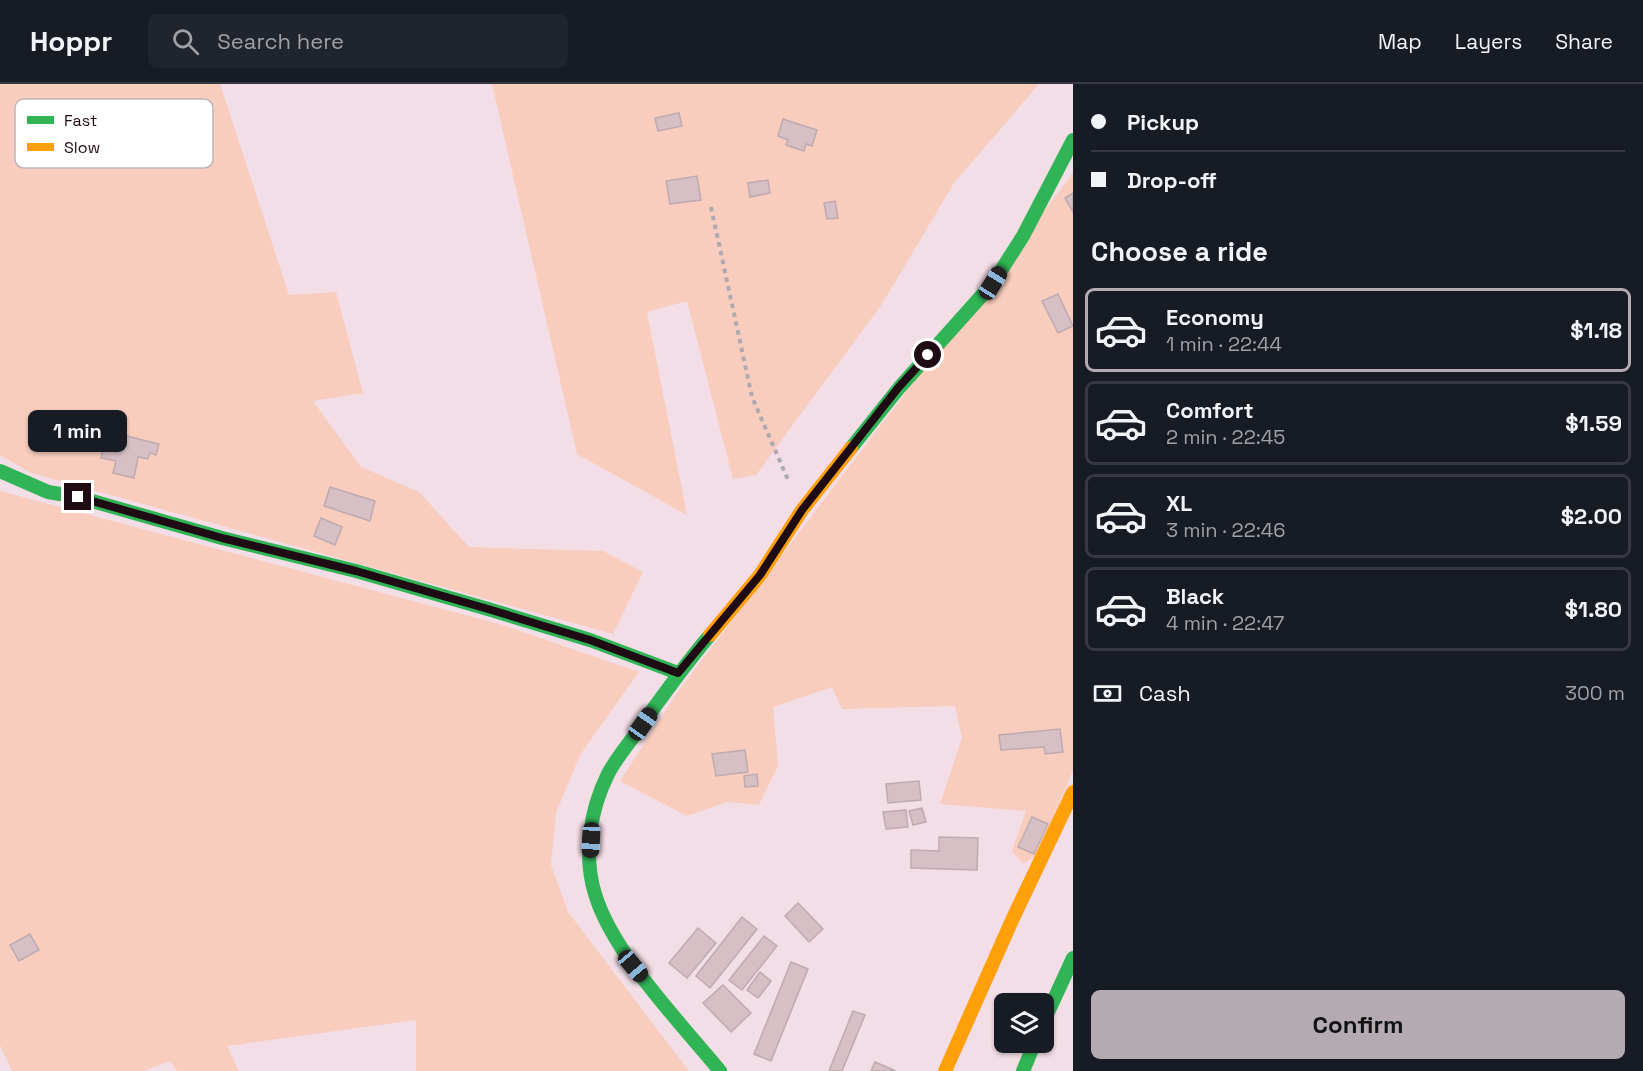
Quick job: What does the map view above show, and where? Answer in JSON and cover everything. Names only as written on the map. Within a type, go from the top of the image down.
[{"type":"main road","points":[[720,1071],[633,966],[613,933],[595,894],[590,861],[592,819],[608,774],[678,673],[760,575],[802,510],[898,388],[993,283],[1023,236],[1073,140]]},
{"type":"main road","points":[[0,471],[48,492],[78,497],[222,538],[356,571],[488,609],[590,640],[678,673]]},
{"type":"main road","points":[[945,1071],[1013,918],[1073,792]]},
{"type":"main road","points":[[1054,1000],[1073,958]]},
{"type":"main road","points":[[1023,1071],[1030,1053]]},
{"type":"path","points":[[711,207],[752,397],[802,510]]},
{"type":"shaded area","points":[[0,84],[220,84],[289,295],[336,292],[363,393],[313,401],[361,467],[419,492],[469,547],[603,551],[643,572],[613,634],[31,473],[0,455]]},
{"type":"shaded area","points":[[492,84],[1039,84],[954,183],[882,304],[756,475],[733,479],[687,301],[647,312],[687,515],[577,454]]},
{"type":"shaded area","points":[[1073,173],[1073,770],[1037,855],[1023,864],[1012,851],[1026,811],[940,804],[962,738],[955,706],[842,709],[832,687],[773,707],[778,766],[759,805],[727,802],[687,816],[620,781],[679,690]]},
{"type":"shaded area","points":[[0,491],[503,625],[639,672],[580,755],[556,813],[551,865],[568,912],[689,1071],[416,1071],[416,1020],[227,1046],[239,1071],[177,1071],[170,1061],[144,1071],[12,1071],[0,1045]]},
{"type":"building","points":[[679,113],[682,126],[658,131],[655,118]]},
{"type":"building","points":[[783,119],[817,130],[812,146],[806,144],[804,151],[786,145],[788,140],[778,136]]},
{"type":"building","points":[[697,176],[701,200],[670,204],[666,181]]},
{"type":"building","points":[[768,180],[770,193],[750,197],[748,183]]},
{"type":"building","points":[[1073,193],[1073,212],[1065,198]]},
{"type":"building","points":[[835,201],[838,218],[827,219],[824,203]]},
{"type":"building","points":[[1058,294],[1073,326],[1058,333],[1042,301]]},
{"type":"building","points":[[107,431],[159,444],[156,455],[150,453],[148,459],[138,457],[134,478],[113,473],[116,461],[101,458]]},
{"type":"building","points":[[330,487],[375,501],[370,521],[324,506]]},
{"type":"building","points":[[321,518],[342,527],[335,545],[314,536]]},
{"type":"building","points":[[1060,729],[1063,752],[1045,754],[1044,747],[1001,750],[999,735]]},
{"type":"building","points":[[745,750],[748,772],[716,776],[712,754]]},
{"type":"building","points":[[757,774],[758,786],[745,787],[744,776]]},
{"type":"building","points":[[919,781],[921,800],[888,803],[886,784]]},
{"type":"building","points":[[922,808],[926,822],[913,825],[909,811]]},
{"type":"building","points":[[906,810],[908,827],[886,829],[883,812]]},
{"type":"building","points":[[1032,817],[1048,824],[1034,854],[1018,847]]},
{"type":"building","points":[[939,837],[978,838],[977,870],[911,868],[911,850],[939,851]]},
{"type":"building","points":[[798,903],[823,929],[809,942],[785,916]]},
{"type":"building","points":[[742,917],[757,929],[710,988],[696,976]]},
{"type":"building","points":[[698,928],[716,943],[687,978],[669,963]]},
{"type":"building","points":[[30,934],[39,950],[19,961],[10,945]]},
{"type":"building","points":[[764,936],[777,946],[742,990],[729,980]]},
{"type":"building","points":[[791,962],[808,969],[771,1061],[754,1054]]},
{"type":"building","points":[[760,972],[771,981],[758,998],[747,990]]},
{"type":"building","points":[[723,985],[751,1013],[731,1032],[703,1003]]},
{"type":"building","points":[[853,1011],[865,1015],[842,1071],[829,1071]]},
{"type":"building","points":[[875,1062],[896,1071],[871,1071]]},
{"type":"traffic: fast","points":[[851,448],[899,388],[993,283],[1023,236],[1073,140]]},
{"type":"traffic: fast","points":[[0,471],[48,492],[78,497],[222,538],[356,571],[488,609],[590,640],[678,673]]},
{"type":"traffic: fast","points":[[710,635],[663,695],[608,774],[593,818],[589,864],[595,894],[616,940],[649,987],[720,1071]]},
{"type":"traffic: fast","points":[[1054,999],[1073,958]]},
{"type":"traffic: fast","points":[[1023,1071],[1030,1053]]},
{"type":"traffic: slow","points":[[710,635],[760,575],[802,510],[851,448]]},
{"type":"traffic: slow","points":[[945,1071],[1013,918],[1073,792]]},
{"type":"route","points":[[78,497],[222,538],[356,571],[488,609],[590,640],[678,673],[735,607],[760,575],[802,510],[898,388],[928,355]]}]
